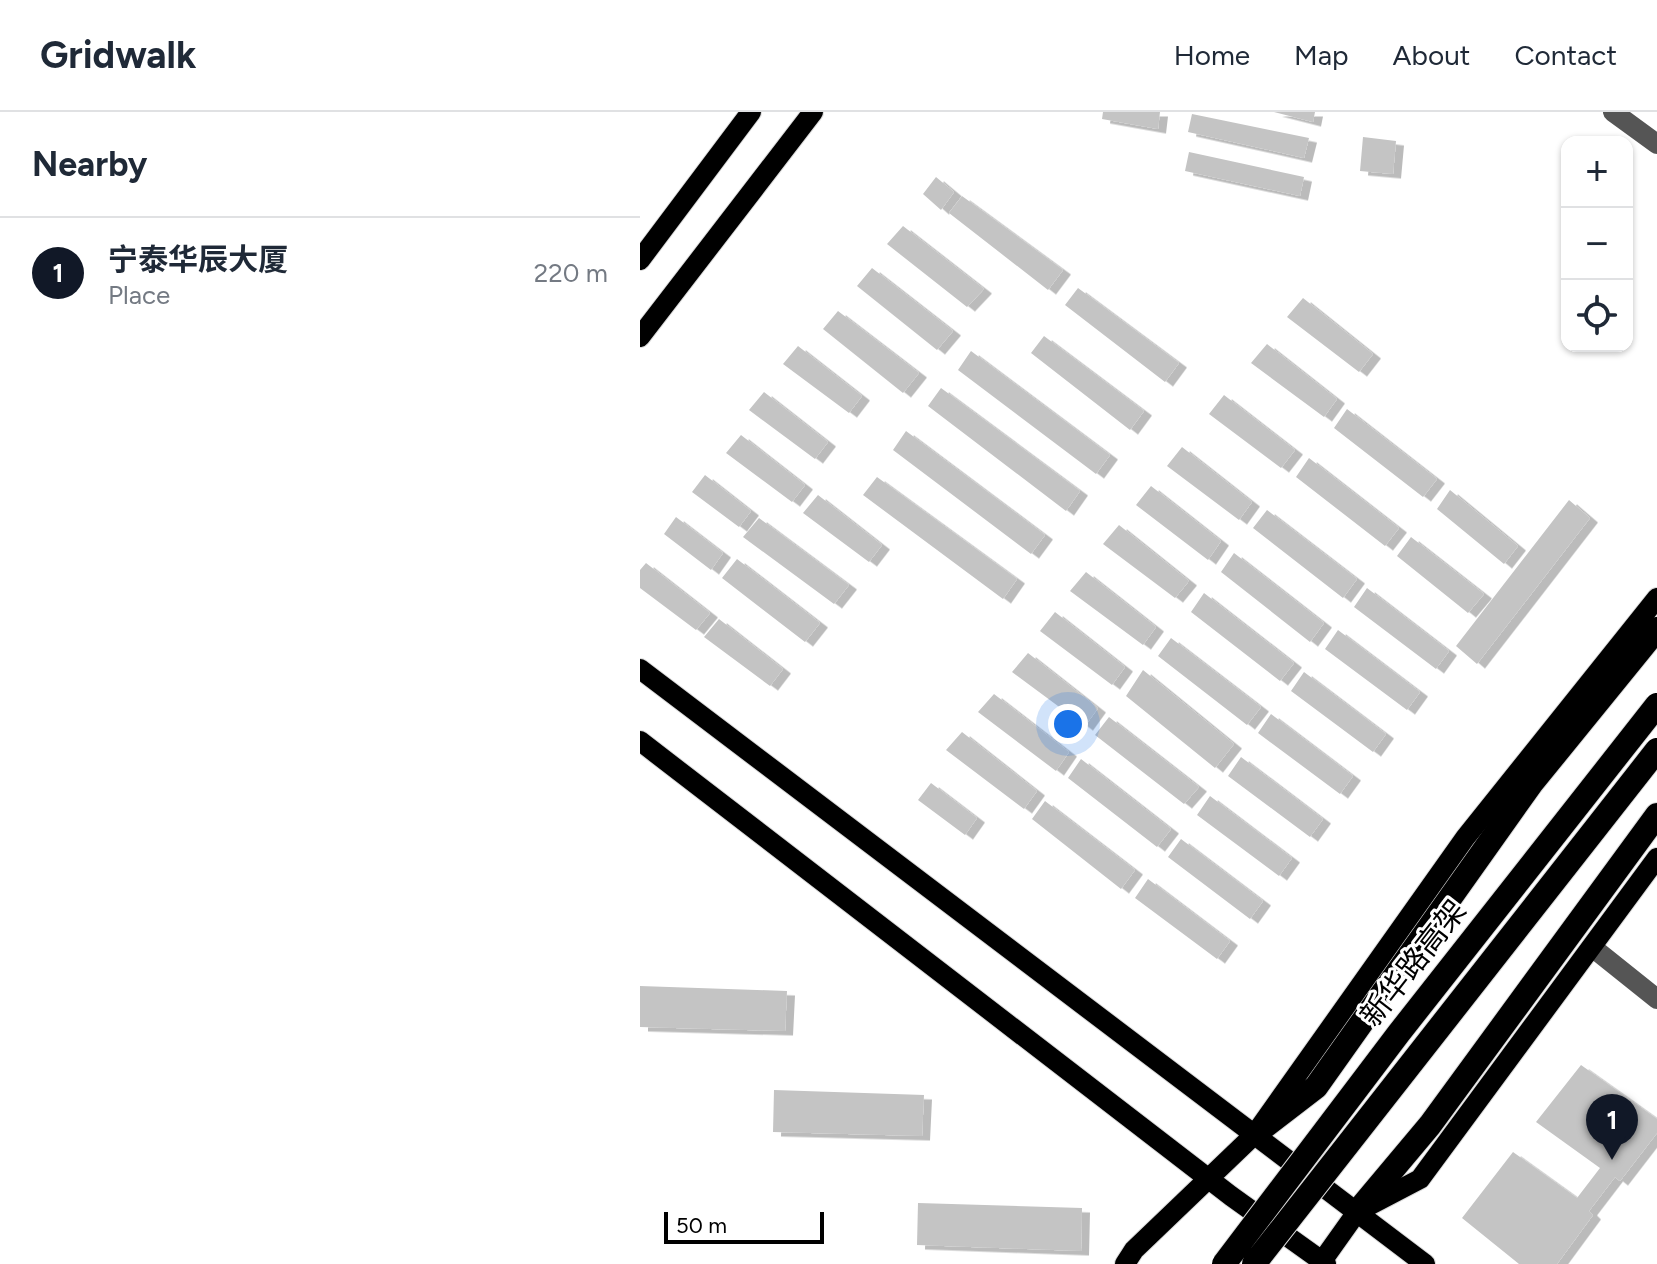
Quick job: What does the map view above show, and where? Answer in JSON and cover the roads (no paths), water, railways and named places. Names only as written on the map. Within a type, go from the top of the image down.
[{"type":"highway","points":[[1255,1134],[1316,1087],[1531,784],[1657,629]]},
{"type":"highway","name":"新华路高架","points":[[1224,1264],[1399,1033],[1657,705]]},
{"type":"highway","name":"新华路高架","points":[[1254,1264],[1657,750]]},
{"type":"highway","points":[[1357,1212],[1430,1125],[1657,815]]},
{"type":"main road","points":[[640,260],[751,112]]},
{"type":"main road","points":[[640,337],[813,112]]},
{"type":"main road","points":[[1125,1264],[1134,1250],[1255,1134],[1465,838],[1657,598]]},
{"type":"main road","points":[[640,669],[1425,1264]]},
{"type":"main road","points":[[640,741],[1323,1263],[1357,1212],[1420,1179],[1657,858]]},
{"type":"street","points":[[1613,112],[1657,144]]},
{"type":"street","points":[[1592,947],[1657,999]]},
{"type":"place","name":"宁泰华辰大厦","points":[[1612,1160]]}]
